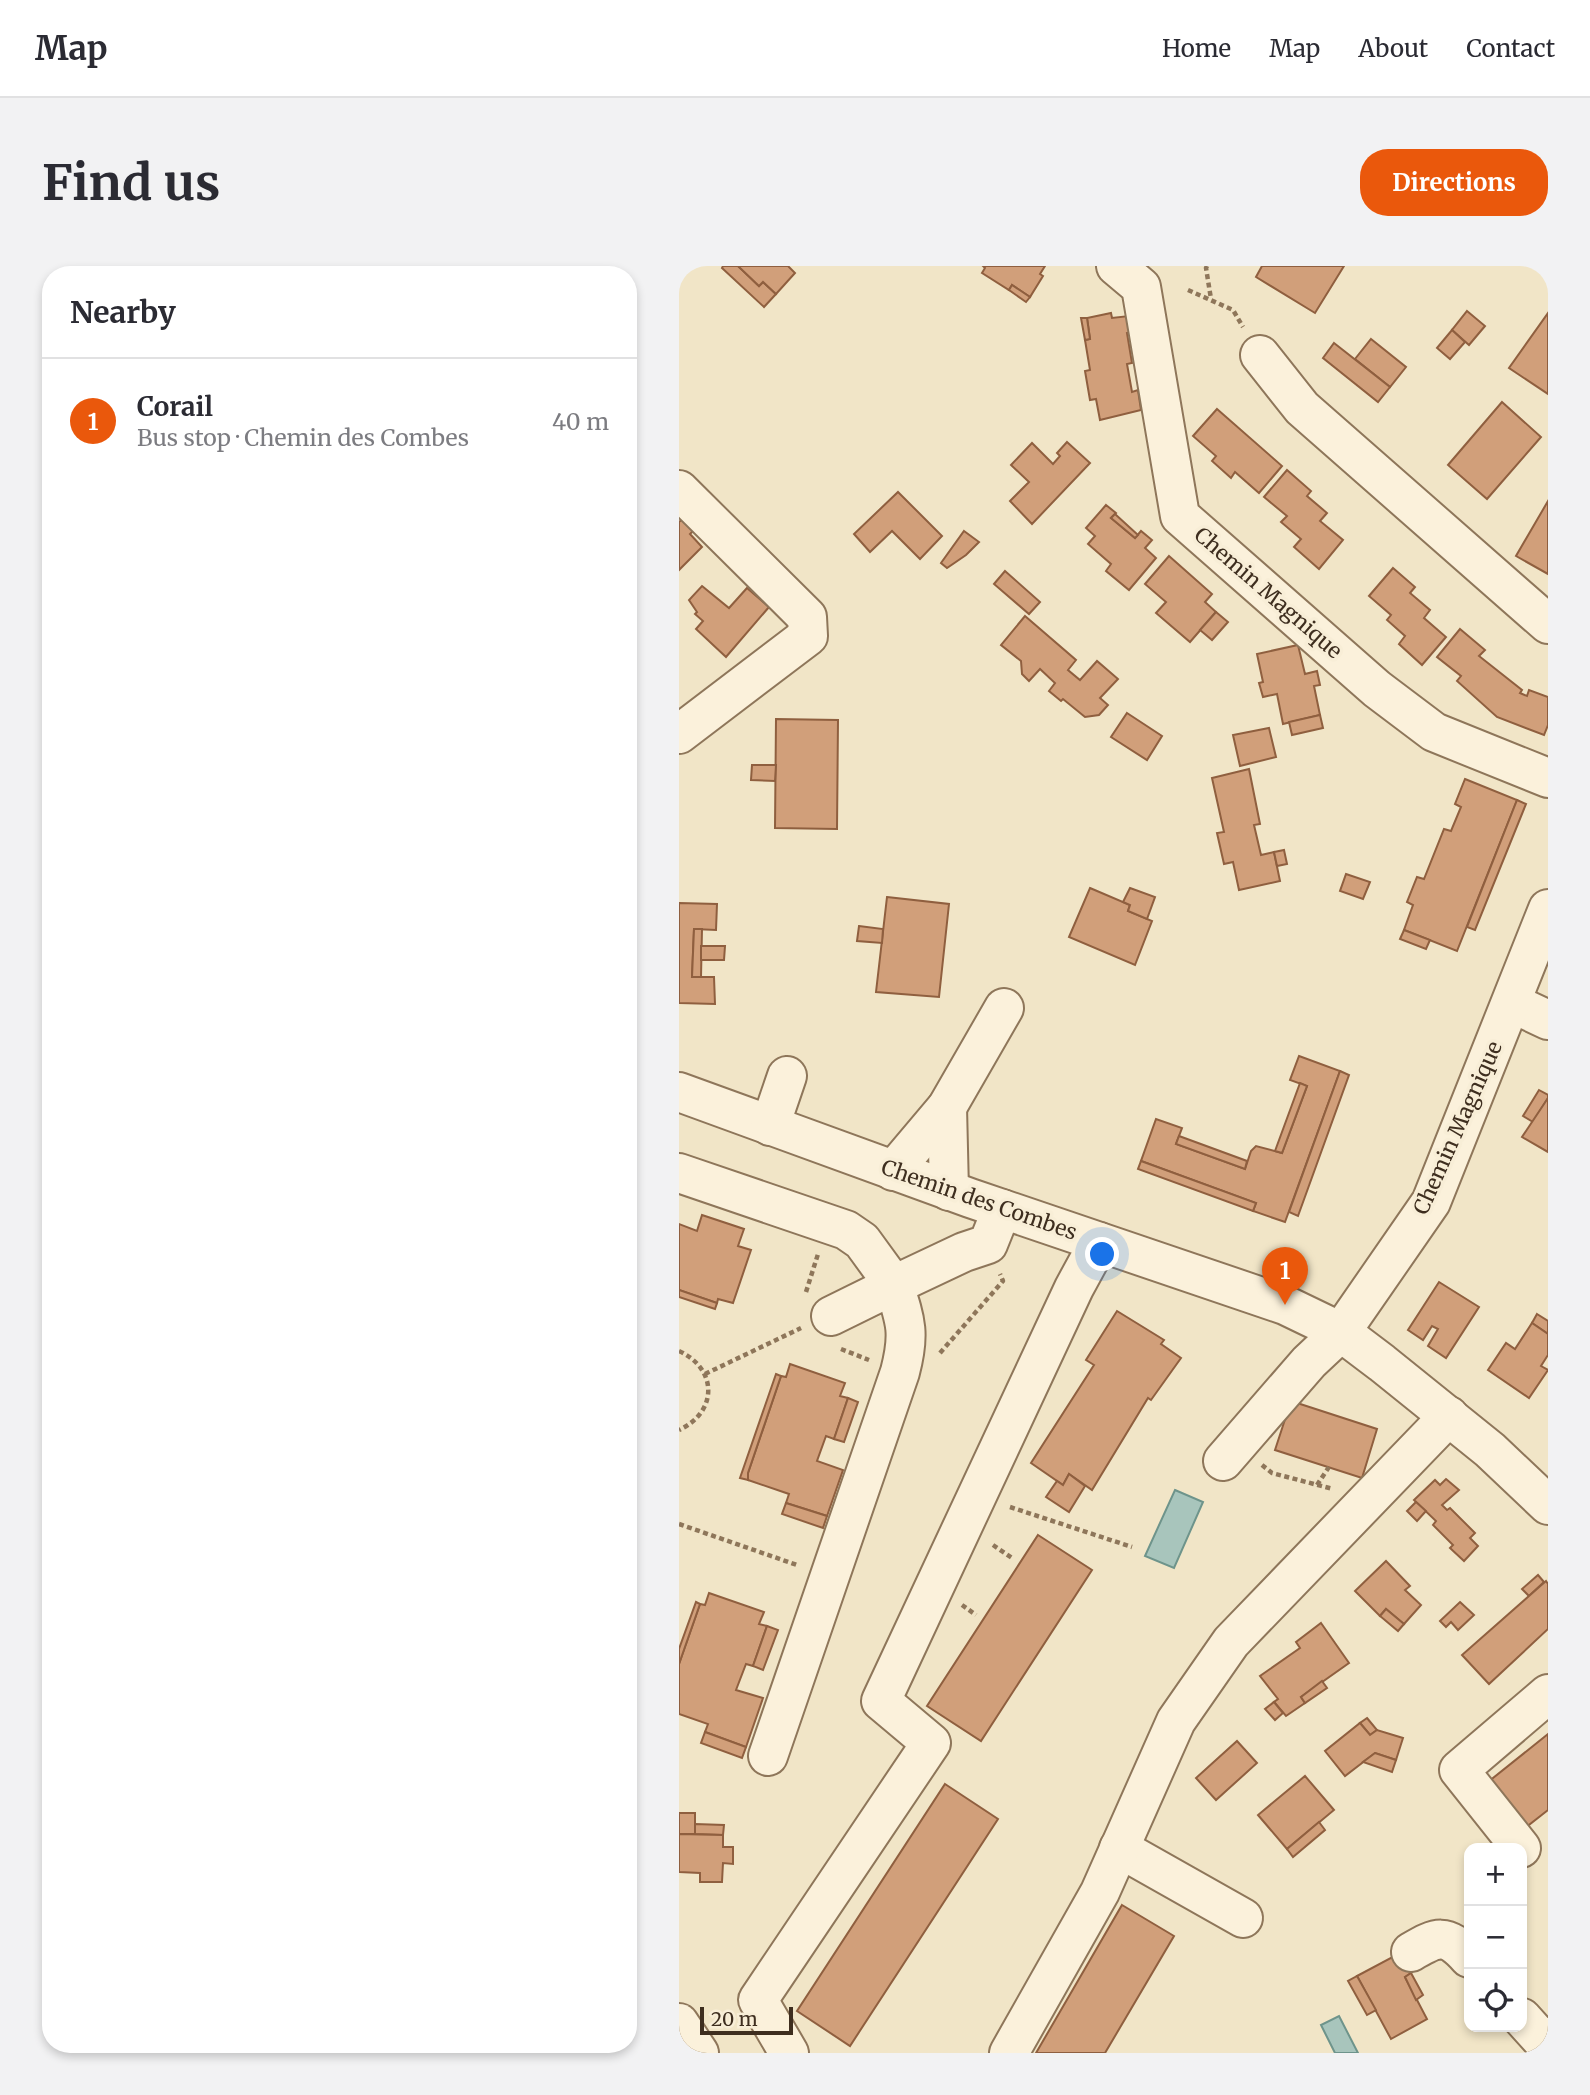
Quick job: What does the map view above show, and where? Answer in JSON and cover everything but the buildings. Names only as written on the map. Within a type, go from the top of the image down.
[{"type":"street","name":"Chemin Magnique","points":[[1116,266],[1141,286],[1180,516],[1377,689],[1434,732],[1548,778]]},
{"type":"street","points":[[1260,355],[1302,408],[1548,624]]},
{"type":"street","points":[[679,490],[807,617],[808,636],[679,734]]},
{"type":"street","name":"Chemin Magnique","points":[[1230,1453],[1309,1362],[1341,1332],[1431,1202],[1548,909]]},
{"type":"street","points":[[1512,1003],[1548,1020]]},
{"type":"street","points":[[893,1171],[947,1107],[1004,1008]]},
{"type":"street","points":[[770,1126],[787,1076]]},
{"type":"street","name":"Chemin des Combes","points":[[679,1092],[949,1191],[995,1227],[1098,1242],[1285,1305],[1341,1332],[1490,1450],[1548,1505]]},
{"type":"street","points":[[947,1107],[949,1191]]},
{"type":"street","points":[[679,1173],[846,1230],[862,1241],[894,1285],[907,1324],[900,1372],[768,1756]]},
{"type":"street","points":[[820,1321],[964,1252],[995,1227]]},
{"type":"street","points":[[789,2053],[758,2000],[932,1743],[881,1701],[1098,1242]]},
{"type":"street","points":[[1009,2053],[1101,1892],[1176,1721],[1231,1642],[1448,1416]]},
{"type":"street","points":[[1516,1843],[1459,1770],[1548,1694]]},
{"type":"street","points":[[1119,1848],[1243,1918]]},
{"type":"street","points":[[1411,1952],[1435,1938],[1449,1941],[1464,1954]]},
{"type":"street","points":[[679,2023],[699,2053]]},
{"type":"street","points":[[1527,2024],[1541,2039],[1548,2037]]},
{"type":"path","points":[[1207,266],[1212,300]]},
{"type":"path","points":[[1188,290],[1233,310],[1260,355]]},
{"type":"path","points":[[900,1372],[919,1378],[1003,1281],[995,1227]]},
{"type":"path","points":[[705,1374],[820,1321]]},
{"type":"path","points":[[679,1351],[694,1359],[705,1374],[709,1388],[702,1413],[693,1424],[679,1430]]},
{"type":"path","points":[[1230,1453],[1272,1473],[1369,1499]]},
{"type":"path","points":[[1317,1485],[1329,1467]]},
{"type":"path","points":[[977,1496],[1132,1547]]},
{"type":"path","points":[[679,1524],[830,1576]]},
{"type":"water","points":[[1175,1490],[1203,1502],[1174,1568],[1145,1556]]},
{"type":"water","points":[[1339,2016],[1358,2053],[1335,2053],[1321,2025]]},
{"type":"place","name":"Corail","points":[[1285,1305]]}]
